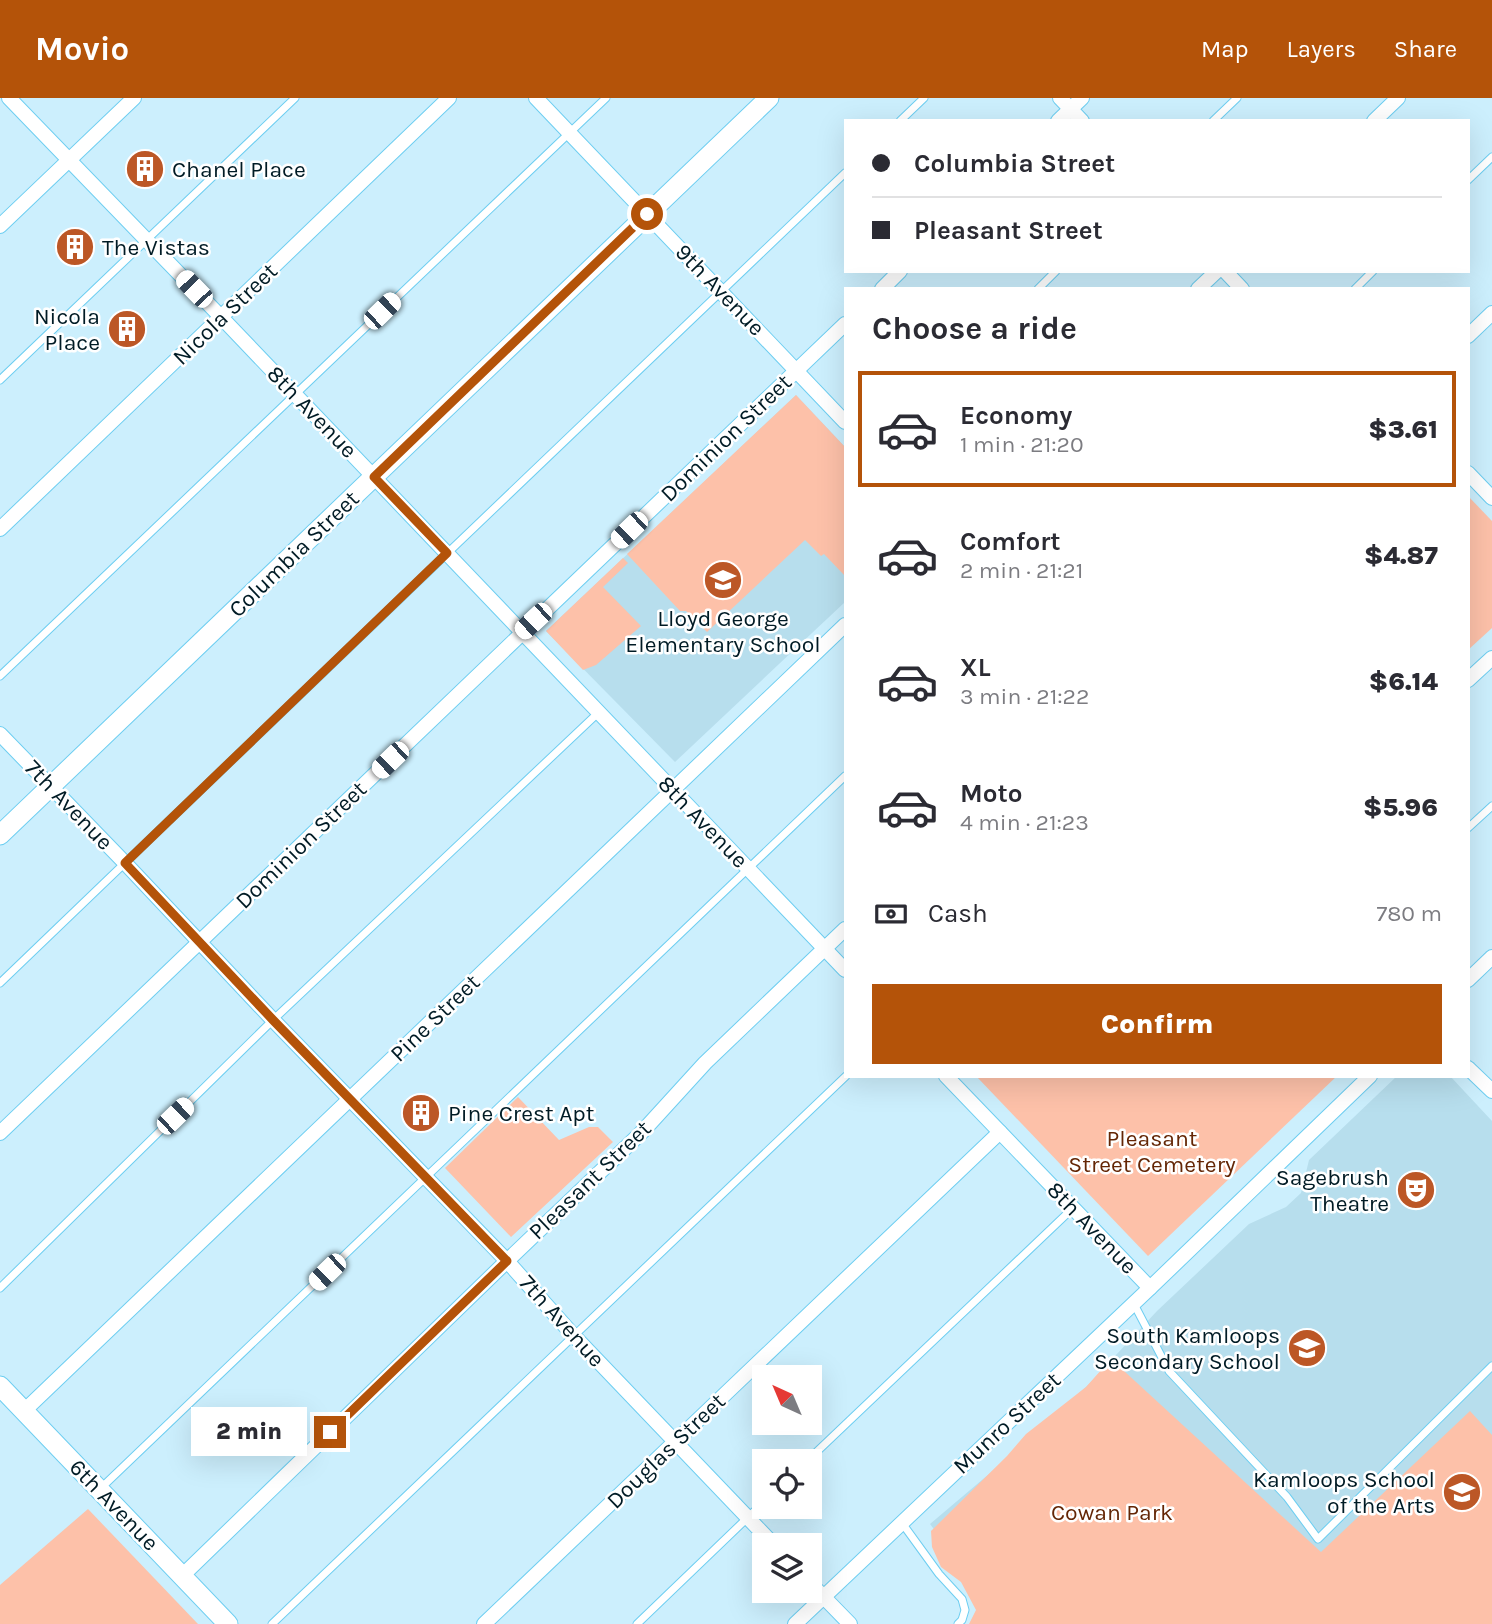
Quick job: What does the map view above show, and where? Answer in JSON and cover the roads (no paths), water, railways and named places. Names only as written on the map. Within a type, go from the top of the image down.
[{"type":"main road","name":"Columbia Street","points":[[0,835],[769,98]]},
{"type":"main road","name":"6th Avenue","points":[[0,1386],[228,1624]]},
{"type":"street","name":"8th Avenue","points":[[9,98],[844,969]]},
{"type":"street","points":[[0,226],[134,98]]},
{"type":"street","name":"Nicola Street","points":[[0,529],[449,98]]},
{"type":"street","name":"9th Avenue","points":[[536,98],[844,421]]},
{"type":"street","points":[[1060,98],[1080,119]]},
{"type":"street","points":[[1060,119],[1082,98]]},
{"type":"street","points":[[1376,119],[1398,98]]},
{"type":"street","points":[[884,287],[898,273]]},
{"type":"street","points":[[1200,287],[1215,273]]},
{"type":"street","points":[[1227,273],[1240,287]]},
{"type":"street","points":[[1470,334],[1492,313]]},
{"type":"street","name":"Dominion Street","points":[[0,1133],[844,325]]},
{"type":"street","points":[[1470,475],[1490,490]]},
{"type":"street","name":"Pine Street","points":[[24,1411],[844,626]]},
{"type":"street","points":[[1470,678],[1492,658]]},
{"type":"street","name":"7th Avenue","points":[[0,734],[507,1261],[574,1336],[762,1533]]},
{"type":"street","name":"Pleasant Street","points":[[182,1576],[643,1131],[705,1063],[844,930]]},
{"type":"street","points":[[1470,978],[1492,957]]},
{"type":"street","points":[[1470,1070],[1492,1091]]},
{"type":"street","name":"8th Avenue","points":[[948,1078],[1150,1288]]},
{"type":"street","name":"Munro Street","points":[[796,1624],[1368,1078]]},
{"type":"street","name":"Douglas Street","points":[[484,1624],[1000,1132]]},
{"type":"street","points":[[824,1597],[850,1624]]},
{"type":"lane","points":[[0,380],[295,98]]},
{"type":"lane","points":[[0,676],[606,98]]},
{"type":"lane","points":[[902,119],[924,98]]},
{"type":"lane","points":[[1215,119],[1237,98]]},
{"type":"lane","points":[[1470,178],[1492,157]]},
{"type":"lane","points":[[0,983],[844,174]]},
{"type":"lane","points":[[1040,287],[1054,273]]},
{"type":"lane","points":[[1357,287],[1371,273]]},
{"type":"lane","points":[[0,1288],[273,1020],[598,713]]},
{"type":"lane","points":[[99,1489],[844,777]]},
{"type":"lane","points":[[1470,826],[1492,806]]},
{"type":"lane","points":[[272,1624],[844,1078]]},
{"type":"lane","points":[[820,1449],[1073,1208]]},
{"type":"lane","points":[[1134,1303],[1169,1371],[1287,1497],[1318,1539],[1492,1366]]},
{"type":"lane","points":[[637,1624],[752,1514]]},
{"type":"lane","points":[[902,1524],[961,1599],[965,1610],[958,1624]]},
{"type":"place","name":"Chanel Place","points":[[145,169]]},
{"type":"place","name":"The Vistas","points":[[75,247]]},
{"type":"place","name":"Nicola Place","points":[[127,329]]},
{"type":"place","name":"Lloyd George Elementary School","points":[[723,580]]},
{"type":"place","name":"Pine Crest Apt","points":[[421,1113]]},
{"type":"place","name":"Sagebrush Theatre","points":[[1416,1190]]},
{"type":"place","name":"South Kamloops Secondary School","points":[[1307,1348]]},
{"type":"place","name":"Kamloops School of the Arts","points":[[1462,1492]]},
{"type":"park label","name":"Pleasant Street Cemetery","points":[[1152,1151]]},
{"type":"park label","name":"Cowan Park","points":[[1112,1512]]}]
